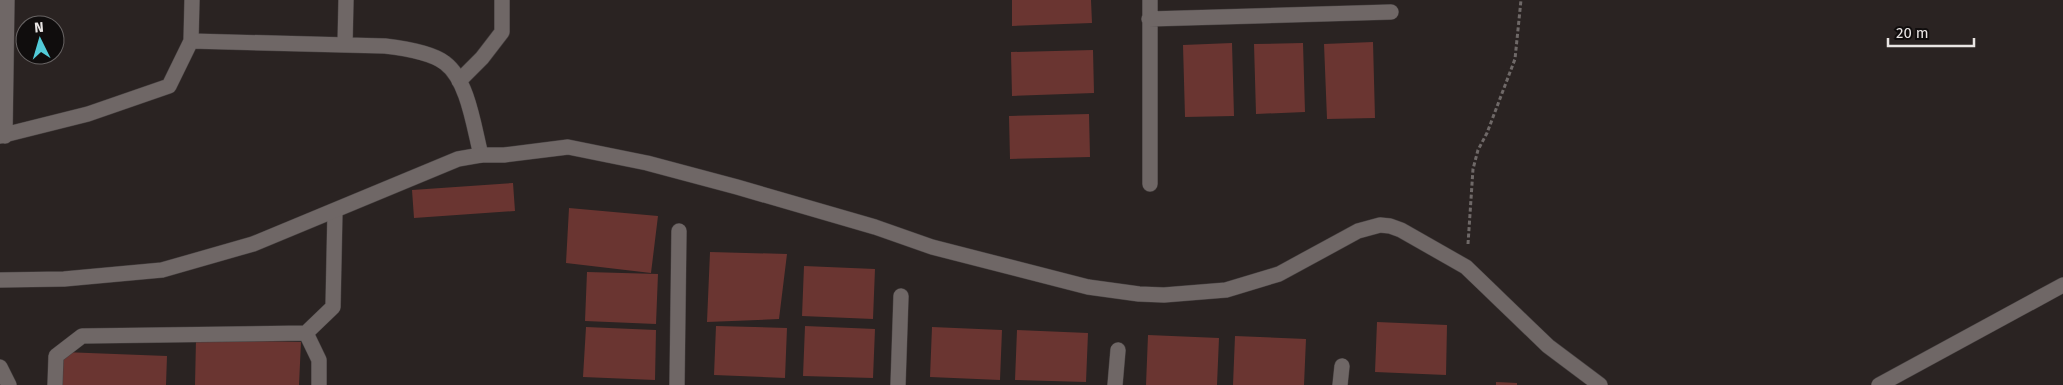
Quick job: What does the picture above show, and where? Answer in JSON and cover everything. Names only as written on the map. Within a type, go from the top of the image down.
[{"type":"street","points":[[7,0],[2,136],[88,114],[169,86],[191,41],[192,0]]},
{"type":"street","points":[[345,45],[346,0]]},
{"type":"street","points":[[459,81],[482,58],[502,32],[502,0]]},
{"type":"street","points":[[1150,0],[1150,184]]},
{"type":"street","points":[[1149,19],[1391,12]]},
{"type":"street","points":[[191,41],[385,46],[416,51],[444,62],[459,81],[469,107],[481,155]]},
{"type":"street","points":[[0,280],[64,279],[162,270],[253,244],[458,159],[568,147],[647,163],[737,187],[866,224],[932,247],[1088,287],[1139,294],[1164,295],[1226,290],[1279,274],[1358,231],[1380,225],[1390,226],[1401,230],[1466,267],[1548,346],[1600,385]]},
{"type":"street","points":[[55,385],[56,356],[82,336],[306,333],[333,307],[334,210]]},
{"type":"street","points":[[677,385],[678,231]]},
{"type":"street","points":[[1879,385],[2063,285]]},
{"type":"street","points":[[898,385],[901,296]]},
{"type":"street","points":[[306,333],[319,360],[318,385]]},
{"type":"street","points":[[1116,385],[1118,350]]},
{"type":"street","points":[[1340,385],[1342,366]]},
{"type":"street","points":[[0,367],[9,385]]},
{"type":"path","points":[[1466,267],[1473,169],[1478,150],[1487,134],[1515,59],[1521,0]]},
{"type":"building","points":[[1012,0],[1091,0],[1092,23],[1012,26]]},
{"type":"building","points":[[1373,42],[1375,118],[1327,119],[1324,44]]},
{"type":"building","points":[[1232,43],[1234,116],[1185,117],[1183,45]]},
{"type":"building","points":[[1303,43],[1305,112],[1256,114],[1254,44]]},
{"type":"building","points":[[1093,50],[1094,93],[1012,96],[1011,52]]},
{"type":"building","points":[[1089,114],[1090,157],[1010,159],[1009,116]]},
{"type":"building","points":[[513,183],[515,211],[414,218],[412,190]]},
{"type":"building","points":[[569,208],[658,216],[651,273],[566,263]]},
{"type":"building","points":[[710,252],[787,254],[779,319],[707,322]]},
{"type":"building","points":[[804,266],[875,269],[873,319],[802,316]]},
{"type":"building","points":[[587,272],[658,274],[656,324],[585,321]]},
{"type":"building","points":[[1377,322],[1447,325],[1446,375],[1375,372]]},
{"type":"building","points":[[716,326],[787,328],[785,378],[714,375]]},
{"type":"building","points":[[805,326],[875,329],[873,378],[803,376]]},
{"type":"building","points":[[586,327],[656,330],[655,380],[583,377]]},
{"type":"building","points":[[932,327],[1002,330],[1000,380],[930,377]]},
{"type":"building","points":[[1017,330],[1088,333],[1086,382],[1015,380]]},
{"type":"building","points":[[1148,335],[1219,338],[1217,385],[1146,385]]},
{"type":"building","points":[[1235,336],[1306,339],[1304,385],[1233,385]]},
{"type":"building","points":[[196,339],[301,342],[299,385],[195,385]]},
{"type":"building","points":[[63,352],[167,356],[166,385],[62,385]]},
{"type":"building","points":[[1496,382],[1517,383],[1517,385],[1496,385]]}]
